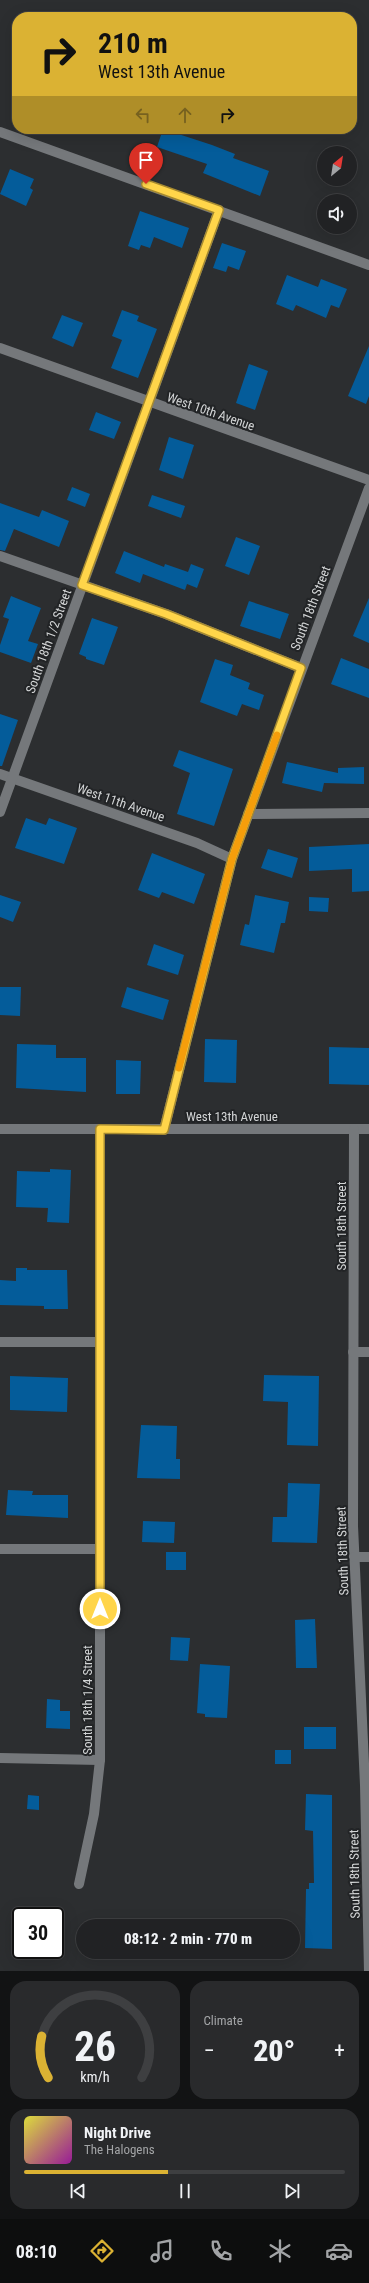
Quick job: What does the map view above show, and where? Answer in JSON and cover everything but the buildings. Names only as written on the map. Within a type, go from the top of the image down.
[{"type":"street","points":[[0,134],[219,210],[369,265]]},
{"type":"street","name":"South 18th 1/2 Street","points":[[0,812],[219,210]]},
{"type":"street","name":"West 10th Avenue","points":[[0,348],[369,480]]},
{"type":"street","name":"South 18th Street","points":[[164,1130],[232,859],[301,668],[369,488]]},
{"type":"street","points":[[0,556],[166,614],[301,668]]},
{"type":"street","name":"West 11th Avenue","points":[[0,774],[196,843],[232,859]]},
{"type":"street","points":[[248,814],[369,813]]},
{"type":"street","name":"West 13th Avenue","points":[[0,1129],[369,1129]]},
{"type":"street","name":"South 18th 1/4 Street","points":[[79,1884],[94,1814],[100,1760],[100,1129]]},
{"type":"street","name":"South 18th Street","points":[[354,1129],[354,1557],[367,1785],[369,1971]]},
{"type":"street","points":[[0,1342],[100,1342]]},
{"type":"street","points":[[353,1352],[369,1352]]},
{"type":"street","points":[[0,1549],[100,1549]]},
{"type":"street","points":[[354,1557],[369,1558]]},
{"type":"street","points":[[0,1758],[100,1760]]},
{"type":"slow traffic","points":[[179,1068],[232,859],[277,735]]},
{"type":"route","points":[[100,1609],[100,1129],[164,1130],[179,1065],[232,859],[301,668],[166,614],[82,585],[219,210],[146,184]]}]
